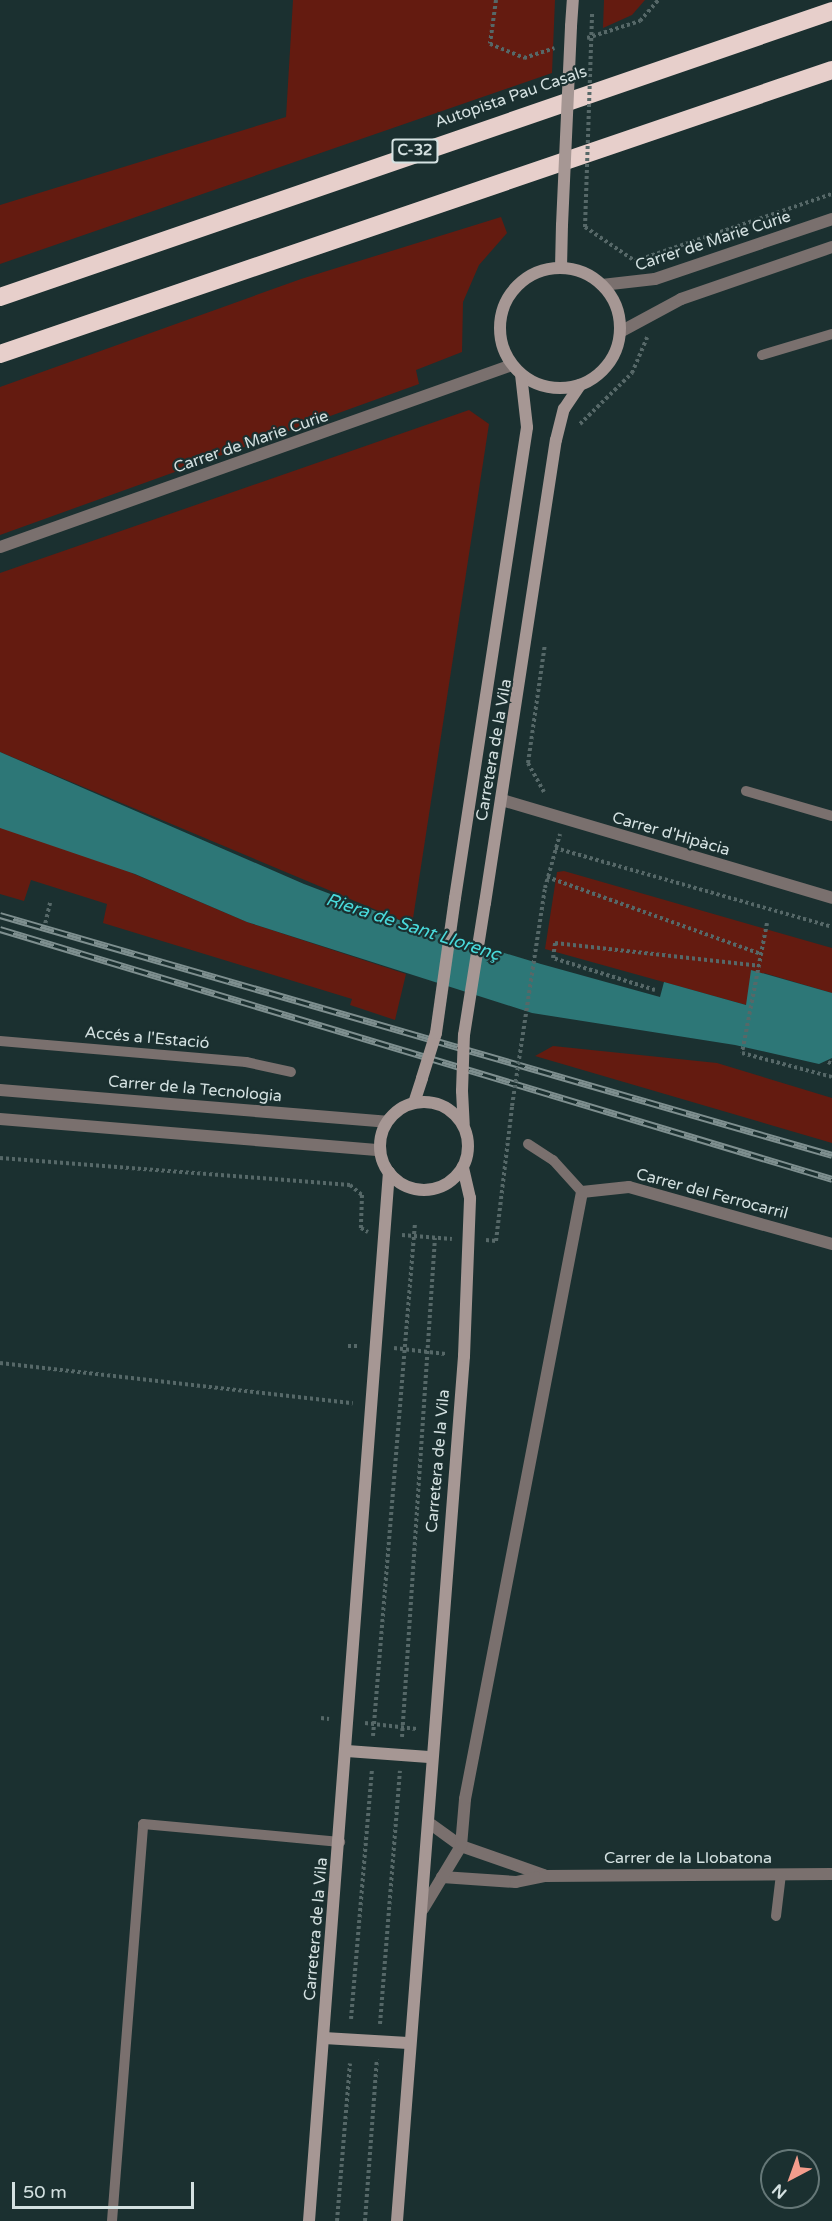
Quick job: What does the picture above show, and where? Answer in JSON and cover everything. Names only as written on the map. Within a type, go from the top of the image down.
[{"type":"highway","name":"Autopista Pau Casals","points":[[0,297],[832,11]]},
{"type":"highway","points":[[0,354],[832,70]]},
{"type":"highway","points":[[791,83],[832,75]]},
{"type":"street","points":[[561,267],[573,0]]},
{"type":"street","name":"Carrer de Marie Curie","points":[[602,285],[655,279],[832,219]]},
{"type":"street","points":[[620,332],[681,299],[832,247]]},
{"type":"street","points":[[561,267],[602,285],[619,315],[620,332],[604,370],[580,385],[555,388],[516,370],[500,338],[506,301],[532,274],[561,267]]},
{"type":"street","name":"Carrer de Marie Curie","points":[[0,546],[516,370]]},
{"type":"street","name":"Carretera de la Vila","points":[[414,1103],[436,1033],[527,427],[516,370]]},
{"type":"street","name":"Carretera de la Vila","points":[[464,1125],[462,1091],[464,1035],[556,440],[564,409],[580,385]]},
{"type":"street","name":"Carrer d'Hipàcia","points":[[502,800],[832,898]]},
{"type":"street","name":"Carrer de la Tecnologia","points":[[0,1090],[387,1122]]},
{"type":"street","points":[[414,1103],[446,1107],[464,1125],[469,1146],[463,1167],[452,1181],[427,1190],[401,1184],[388,1172],[380,1150],[387,1122],[414,1103]]},
{"type":"street","points":[[0,1119],[380,1150]]},
{"type":"street","name":"Carretera de la Vila","points":[[397,2221],[408,2043],[432,1826],[429,1758],[464,1356],[470,1198],[463,1167]]},
{"type":"street","name":"Carretera de la Vila","points":[[309,2221],[347,1751],[369,1405],[388,1172]]},
{"type":"street","name":"Carrer del Ferrocarril","points":[[582,1192],[629,1187],[832,1244]]},
{"type":"street","points":[[423,1909],[462,1846],[465,1799],[582,1192]]},
{"type":"street","points":[[347,1751],[429,1758]]},
{"type":"street","name":"Carrer de la Llobatona","points":[[432,1826],[462,1846],[545,1876]]},
{"type":"street","name":"Carrer de la Llobatona","points":[[442,1877],[516,1882],[545,1876],[832,1874]]},
{"type":"street","points":[[324,2038],[408,2043]]},
{"type":"lane","points":[[762,355],[832,334]]},
{"type":"lane","points":[[746,791],[832,816]]},
{"type":"lane","name":"Accés a l'Estació","points":[[0,1041],[246,1062],[291,1072]]},
{"type":"lane","points":[[528,1144],[553,1160],[582,1192]]},
{"type":"lane","points":[[112,2221],[143,1824],[340,1842]]},
{"type":"lane","points":[[776,1916],[781,1874]]},
{"type":"path","points":[[592,11],[585,227],[635,261],[832,194]]},
{"type":"path","points":[[578,435],[588,413],[632,373],[649,333]]},
{"type":"path","points":[[548,631],[528,763],[533,780],[548,795]]},
{"type":"path","points":[[479,1240],[496,1241],[512,1106],[545,888],[565,820]]},
{"type":"path","points":[[555,848],[832,927]]},
{"type":"path","points":[[547,877],[761,954]]},
{"type":"path","points":[[44,929],[50,903]]},
{"type":"path","points":[[767,923],[742,1053],[832,1077]]},
{"type":"path","points":[[655,990],[553,958],[555,943],[759,966]]},
{"type":"path","points":[[0,1158],[350,1185],[362,1195],[361,1228],[366,1232]]},
{"type":"path","points":[[373,1736],[415,1223]]},
{"type":"path","points":[[392,1234],[455,1239]]},
{"type":"path","points":[[365,2221],[431,1352],[435,1238]]},
{"type":"path","points":[[348,1346],[359,1347]]},
{"type":"path","points":[[388,1348],[450,1354]]},
{"type":"path","points":[[0,1363],[369,1405]]},
{"type":"path","points":[[321,1718],[329,1719]]},
{"type":"path","points":[[361,1722],[374,1726],[403,1726],[417,1729]]},
{"type":"path","points":[[351,2019],[372,1771]]},
{"type":"path","points":[[336,2221],[350,2064]]},
{"type":"shaded area","points":[[293,0],[555,0],[552,73],[0,264],[0,205],[286,117]]},
{"type":"shaded area","points":[[604,0],[645,0],[632,15],[603,28]]},
{"type":"shaded area","points":[[501,217],[507,233],[479,265],[463,302],[462,352],[416,370],[419,384],[0,535],[0,387],[301,279]]},
{"type":"shaded area","points":[[469,410],[489,424],[412,925],[0,752],[0,573]]},
{"type":"shaded area","points":[[0,817],[247,922],[406,974],[395,1020],[350,1005],[352,999],[103,923],[107,904],[31,880],[24,901],[0,894]]},
{"type":"shaded area","points":[[564,871],[832,948],[832,993],[764,973],[757,1008],[545,949],[557,872]]},
{"type":"shaded area","points":[[553,1046],[717,1063],[832,1098],[832,1143],[535,1056]]},
{"type":"water","name":"Riera de Sant Llorenç","points":[[0,752],[304,884],[412,925],[541,964],[660,997],[664,982],[746,1005],[751,970],[832,993],[832,1058],[819,1064],[735,1045],[532,1013],[247,922],[135,874],[0,828]]},
{"type":"railway","points":[[0,915],[832,1155]]},
{"type":"railway","points":[[0,929],[832,1179]]}]
